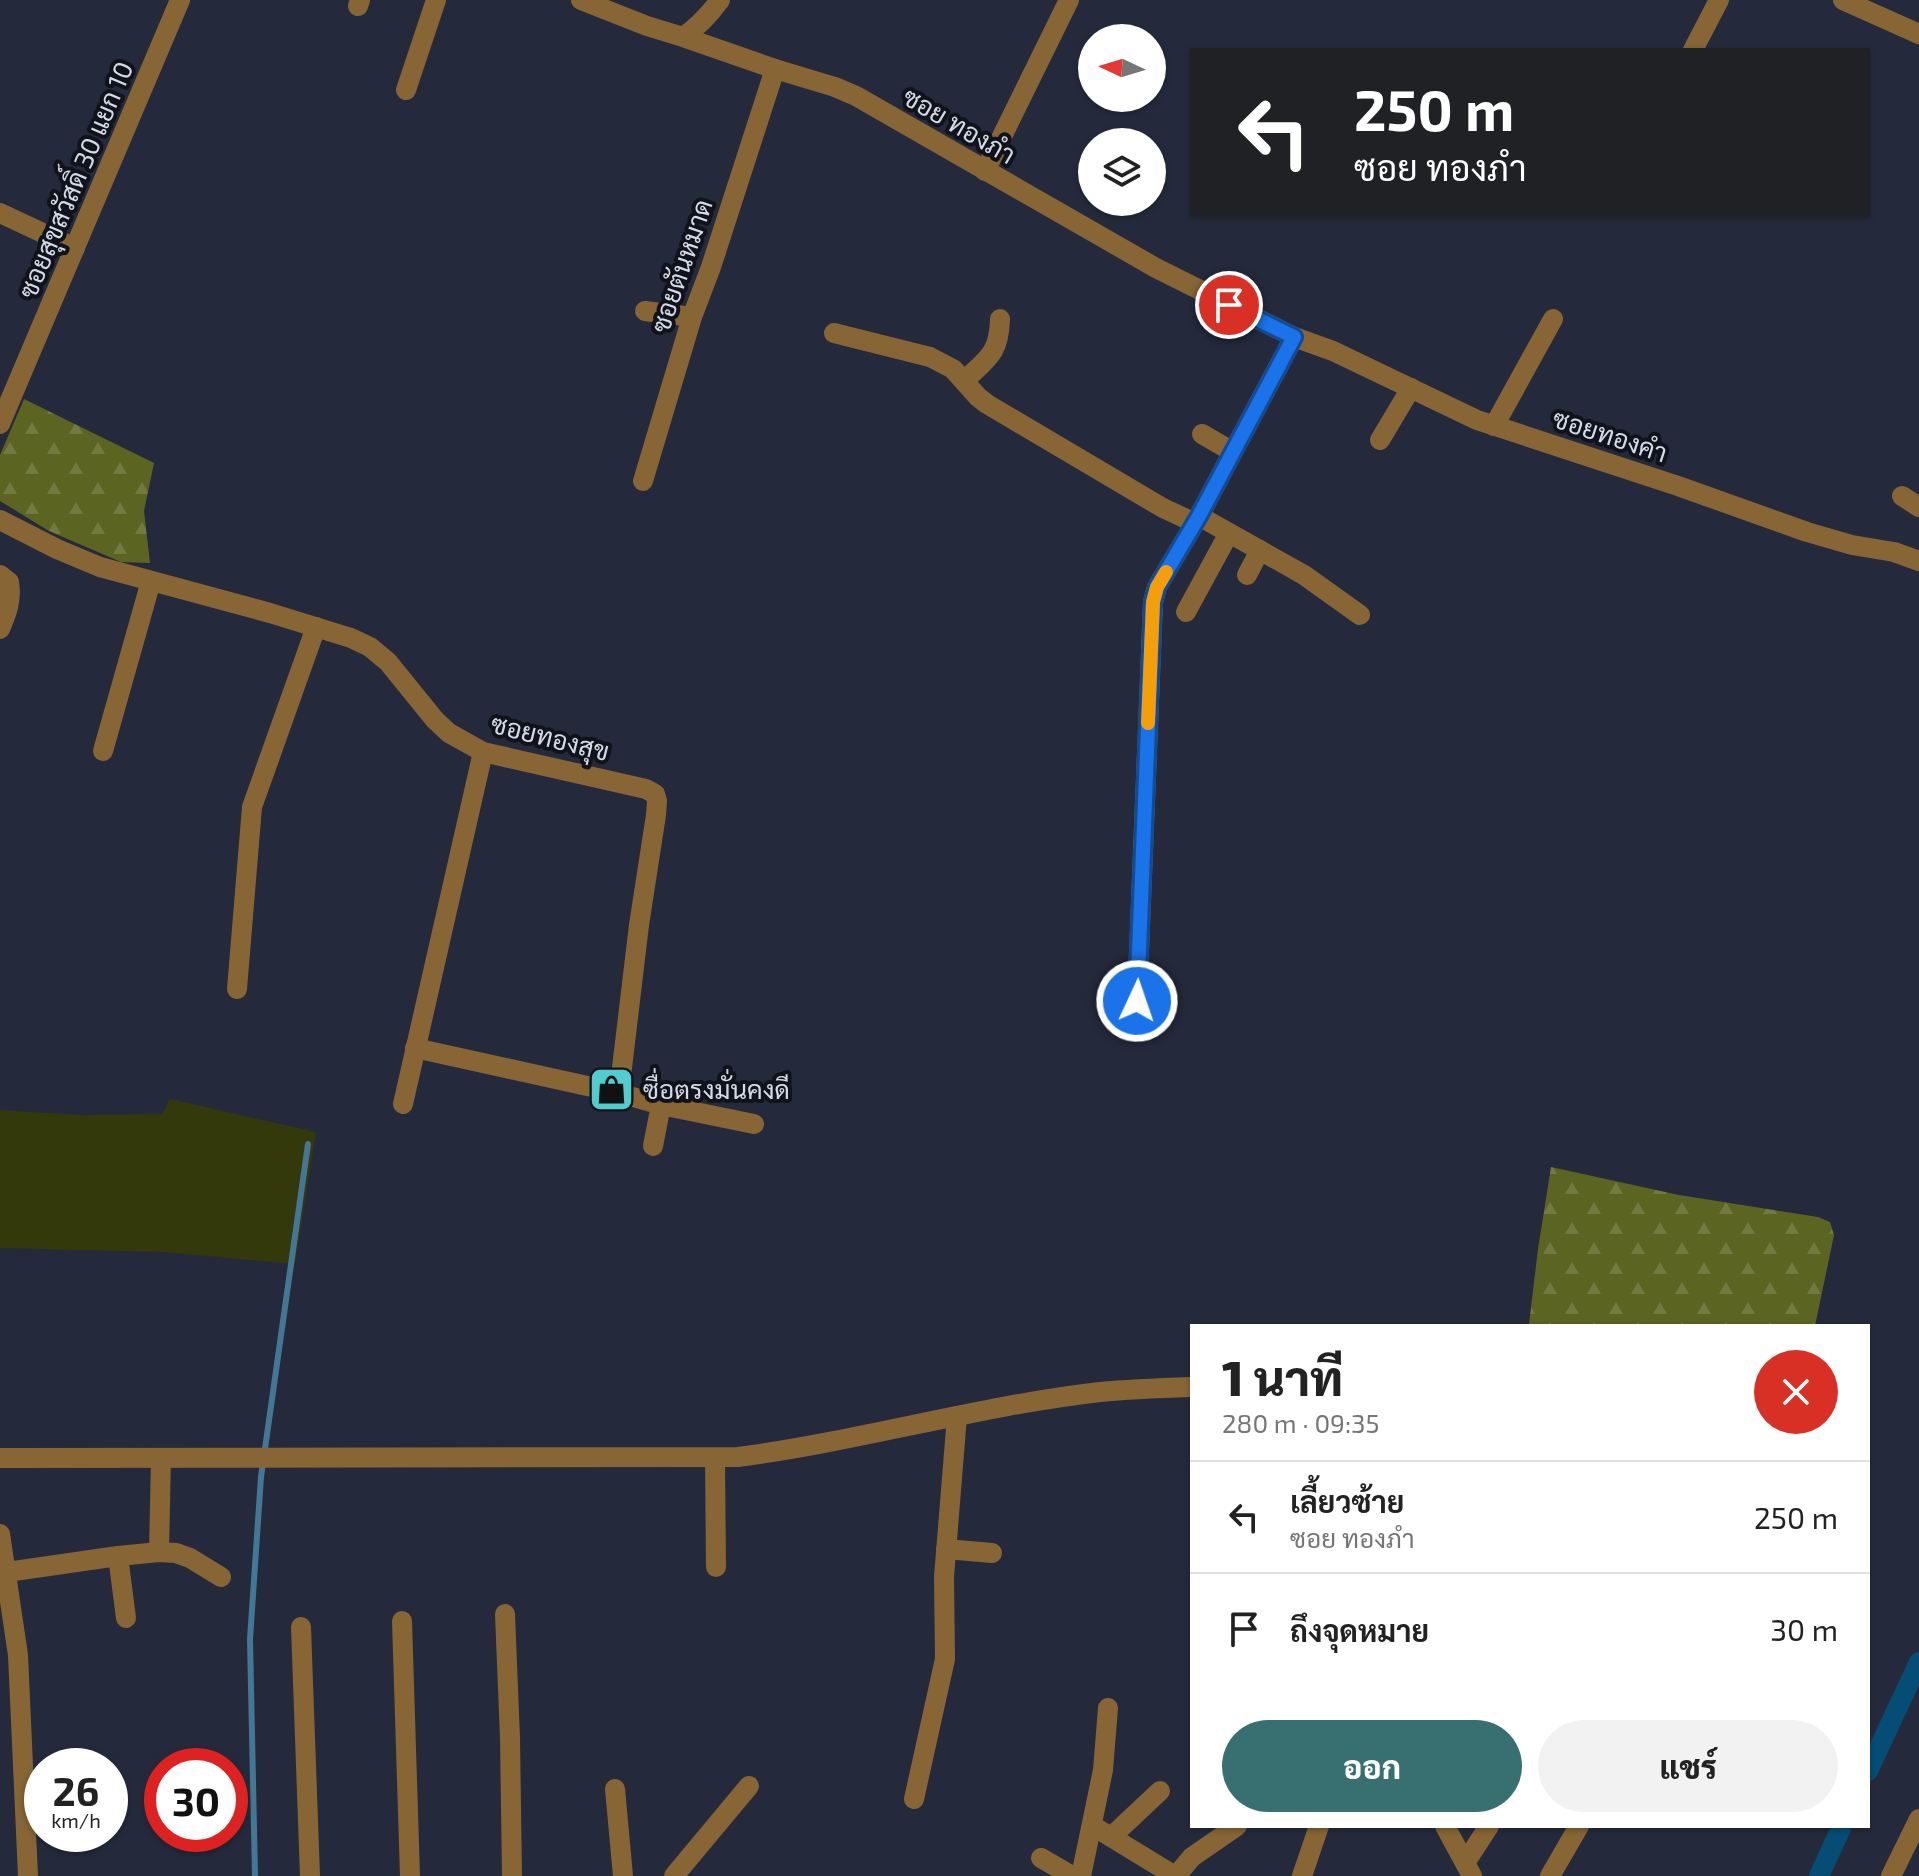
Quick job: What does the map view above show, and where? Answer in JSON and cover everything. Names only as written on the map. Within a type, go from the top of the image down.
[{"type":"street","name":"ซอยสุขสวัสดิ์ 30 แยก 10","points":[[0,424],[4,401],[75,248],[180,0]]},
{"type":"street","points":[[406,90],[436,0]]},
{"type":"street","name":"ซอย ทองภํา","points":[[581,0],[616,15],[856,96],[1156,268],[1294,337]]},
{"type":"street","points":[[683,37],[697,27],[720,0]]},
{"type":"street","points":[[985,171],[1069,0]]},
{"type":"street","points":[[1694,48],[1719,0]]},
{"type":"street","points":[[1843,0],[1919,34]]},
{"type":"street","name":"ซอยตันหมาด","points":[[643,481],[692,317],[775,69]]},
{"type":"street","points":[[0,213],[75,248]]},
{"type":"street","points":[[645,311],[692,317]]},
{"type":"street","points":[[964,381],[993,352],[998,342],[1000,319]]},
{"type":"street","points":[[1488,424],[1553,319]]},
{"type":"street","points":[[834,333],[930,357],[953,369],[987,404],[1163,508],[1229,533],[1260,550],[1304,575],[1360,615]]},
{"type":"street","points":[[1137,1001],[1153,602],[1157,587],[1197,520],[1294,337]]},
{"type":"street","name":"ซอยทองคำ","points":[[1294,337],[1333,351],[1488,424],[1807,532],[1852,545],[1894,552],[1919,561]]},
{"type":"street","points":[[1380,440],[1411,388]]},
{"type":"street","points":[[1202,434],[1233,452]]},
{"type":"street","name":"ซอยทองสุข","points":[[0,520],[100,567],[316,627],[370,647],[388,662],[435,720],[449,733],[483,752],[646,789],[655,794],[656,815],[619,1093]]},
{"type":"street","points":[[1186,612],[1229,533]]},
{"type":"street","points":[[1247,575],[1260,550]]},
{"type":"street","points":[[0,575],[9,582],[11,593],[0,629]]},
{"type":"street","points":[[103,751],[151,581]]},
{"type":"street","points":[[237,989],[252,807],[316,627]]},
{"type":"street","points":[[403,1104],[483,752]]},
{"type":"street","points":[[415,1048],[754,1124]]},
{"type":"street","points":[[653,1146],[661,1105]]},
{"type":"street","points":[[0,1458],[715,1458],[781,1451],[957,1416],[1098,1393],[1190,1387]]},
{"type":"street","points":[[914,1799],[945,1659],[946,1549],[957,1416]]},
{"type":"street","points":[[159,1552],[161,1458]]},
{"type":"street","points":[[715,1458],[716,1567]]},
{"type":"street","points":[[0,1534],[18,1655],[28,1876]]},
{"type":"street","points":[[946,1549],[992,1553]]},
{"type":"street","points":[[7,1572],[159,1552],[190,1558],[221,1577]]},
{"type":"street","points":[[118,1556],[126,1618]]},
{"type":"street","points":[[505,1614],[512,1876]]},
{"type":"street","points":[[402,1621],[410,1876]]},
{"type":"street","points":[[301,1627],[310,1876]]},
{"type":"street","points":[[1081,1876],[1103,1770],[1108,1708]]},
{"type":"street","points":[[674,1876],[749,1786]]},
{"type":"street","points":[[615,1789],[623,1876]]},
{"type":"street","points":[[1111,1837],[1160,1791]]},
{"type":"street","points":[[1891,1876],[1919,1819]]},
{"type":"street","points":[[1093,1826],[1176,1876],[1192,1857],[1234,1828]]},
{"type":"street","points":[[1302,1876],[1318,1828]]},
{"type":"street","points":[[1446,1828],[1468,1869]]},
{"type":"street","points":[[1468,1869],[1488,1828]]},
{"type":"street","points":[[1550,1876],[1578,1828]]},
{"type":"street","points":[[1041,1858],[1072,1876]]},
{"type":"green space","points":[[24,399],[154,463],[144,511],[150,563],[121,562],[49,531],[0,501],[0,455]]},
{"type":"green space","points":[[170,1099],[316,1132],[295,1264],[163,1252],[0,1248],[0,1110],[80,1115],[162,1114]]},
{"type":"green space","points":[[1551,1167],[1679,1195],[1818,1217],[1830,1222],[1834,1235],[1815,1324],[1529,1324]]},
{"type":"waterway","points":[[255,1876],[250,1639],[261,1477],[308,1144]]},
{"type":"waterway","points":[[1870,1767],[1919,1662]]},
{"type":"waterway","points":[[1819,1876],[1841,1828]]},
{"type":"slow traffic","points":[[1148,723],[1153,602],[1166,572]]},
{"type":"place","name":"ซื่อตรงมั่นคงดี","points":[[612,1090]]},
{"type":"route","points":[[1137,1001],[1153,602],[1157,587],[1199,516],[1294,337],[1229,305]]}]
